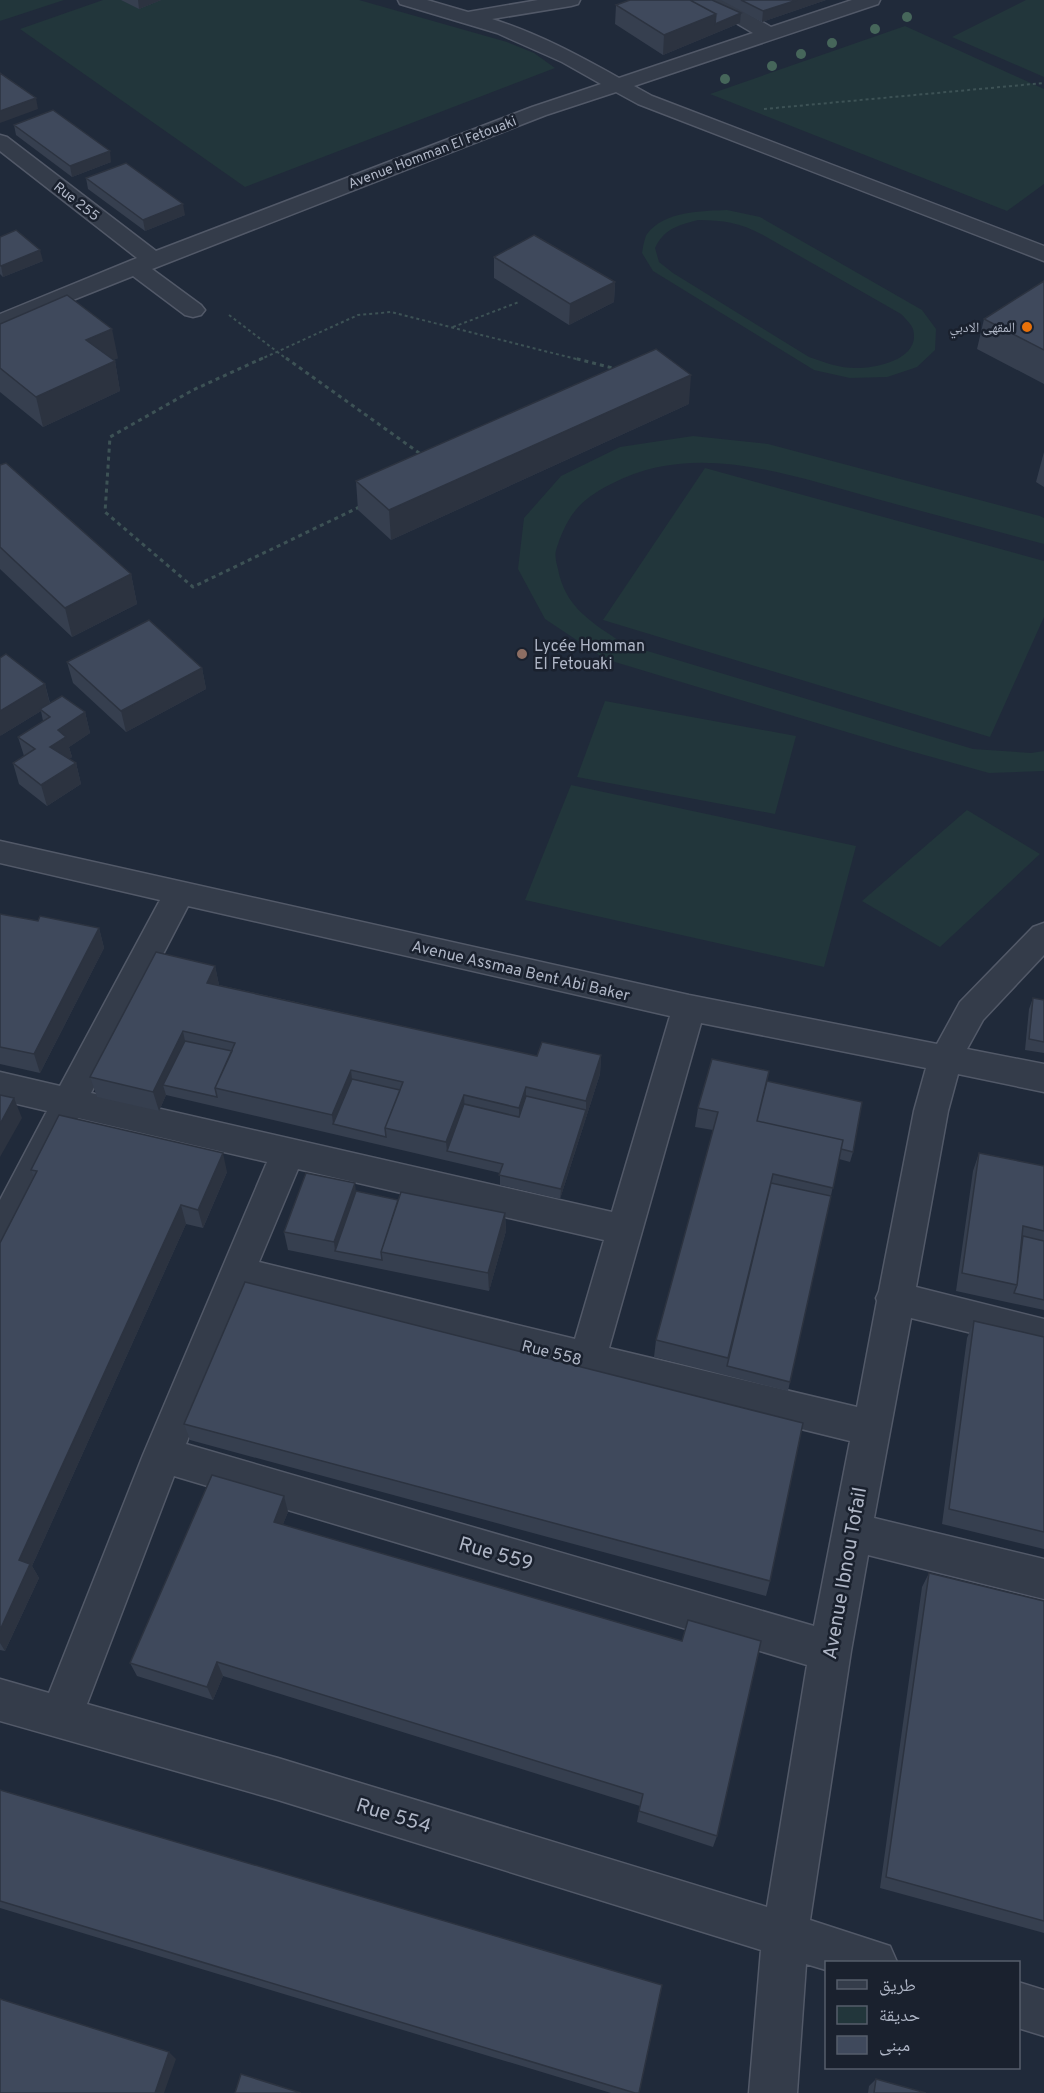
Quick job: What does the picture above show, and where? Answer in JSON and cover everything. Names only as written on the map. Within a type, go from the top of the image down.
[{"type":"street","points":[[407,0],[469,18],[538,43],[645,100],[685,117],[1044,254]]},
{"type":"street","points":[[469,18],[571,0]]},
{"type":"street","points":[[711,0],[770,35]]},
{"type":"street","name":"Avenue Homman El Fetouaki","points":[[0,322],[539,111],[871,0]]},
{"type":"street","name":"Rue 255","points":[[0,141],[20,168],[144,264],[193,310]]},
{"type":"street","name":"Avenue Assmaa Bent Abi Baker","points":[[0,852],[688,1008],[1044,1078]]},
{"type":"street","points":[[0,1234],[180,891]]},
{"type":"street","name":"Avenue Ibnou Tofail","points":[[773,2093],[785,1936],[830,1651],[930,1111],[946,1058],[971,1011],[1044,935]]},
{"type":"street","points":[[587,1360],[688,1008]]},
{"type":"street","points":[[0,1086],[625,1230]]},
{"type":"street","points":[[60,1719],[162,1455],[288,1152]]},
{"type":"street","name":"Rue 558","points":[[237,1270],[272,1282],[870,1428]]},
{"type":"street","points":[[894,1298],[1044,1335]]},
{"type":"street","name":"Rue 559","points":[[162,1455],[830,1651]]},
{"type":"street","points":[[852,1532],[1044,1579]]},
{"type":"street","name":"Rue 554","points":[[0,1700],[60,1719],[278,1779],[871,1961]]},
{"type":"street","points":[[1020,2006],[1044,2013]]},
{"type":"path","points":[[755,110],[1044,83]]},
{"type":"path","points":[[452,327],[519,302]]},
{"type":"path","points":[[391,312],[636,374],[193,587],[105,512],[110,436],[193,390],[277,352],[358,315],[391,312]]},
{"type":"path","points":[[229,314],[277,352],[441,468]]},
{"type":"green space","points":[[0,0],[64,0],[0,21]]},
{"type":"green space","points":[[103,0],[359,0],[507,42],[534,53],[555,68],[245,187],[20,29]]},
{"type":"green space","points":[[1026,0],[1044,0],[1044,77],[952,37]]},
{"type":"green space","points":[[905,26],[1044,89],[1044,184],[1007,211],[710,94]]},
{"type":"green space","points":[[727,210],[760,217],[922,310],[936,329],[935,350],[917,367],[887,377],[850,378],[814,370],[653,271],[642,253],[646,236],[654,226],[684,214]],"holes":[[[698,220],[732,223],[755,231],[901,314],[913,329],[914,339],[911,347],[905,354],[888,363],[860,368],[847,368],[809,357],[673,273],[659,262],[655,248],[663,236],[672,229]]]},
{"type":"green space","points":[[693,436],[768,444],[1040,516],[1044,518],[1044,544],[777,472],[710,463],[676,464],[643,471],[611,484],[591,496],[576,509],[561,535],[556,558],[567,594],[582,613],[624,644],[973,749],[1031,753],[1044,751],[1044,771],[989,773],[605,659],[545,619],[518,569],[524,518],[561,476],[620,447]]},
{"type":"green space","points":[[705,468],[1044,561],[1044,617],[990,737],[603,620]]},
{"type":"green space","points":[[605,701],[796,736],[775,814],[577,777]]},
{"type":"green space","points":[[571,785],[856,846],[824,967],[525,900]]},
{"type":"green space","points":[[967,810],[1040,854],[940,947],[862,901]]},
{"type":"building","points":[[630,0],[690,0],[716,14],[664,35],[616,5]]},
{"type":"building","points":[[690,0],[712,0],[741,13],[715,24],[716,14]]},
{"type":"building","points":[[741,0],[797,0],[763,11]]},
{"type":"building","points":[[0,73],[36,98],[0,111]]},
{"type":"building","points":[[53,110],[110,151],[70,166],[14,125]]},
{"type":"building","points":[[126,163],[183,204],[143,220],[86,178]]},
{"type":"building","points":[[16,230],[40,250],[1,266],[0,237]]},
{"type":"building","points":[[534,235],[615,282],[570,304],[494,257]]},
{"type":"building","points":[[1044,281],[1044,350],[984,319]]},
{"type":"building","points":[[67,295],[112,329],[86,340],[115,361],[36,397],[0,368],[0,324]]},
{"type":"building","points":[[656,349],[691,375],[389,510],[356,481]]},
{"type":"building","points":[[6,463],[131,574],[65,608],[0,547],[0,465]]},
{"type":"building","points":[[149,620],[202,668],[121,711],[67,662]]},
{"type":"building","points":[[6,654],[45,684],[0,711],[0,658]]},
{"type":"building","points":[[62,696],[85,712],[58,730],[66,737],[50,747],[76,763],[41,785],[13,763],[35,749],[18,737],[50,717],[40,709]]},
{"type":"building","points":[[0,914],[38,921],[40,916],[99,928],[34,1054],[0,1047]]},
{"type":"building","points":[[156,952],[215,966],[207,983],[537,1056],[542,1042],[601,1055],[586,1101],[526,1087],[519,1108],[464,1095],[446,1142],[385,1128],[403,1082],[351,1070],[332,1115],[215,1088],[235,1043],[183,1031],[153,1092],[90,1077]]},
{"type":"building","points":[[1033,998],[1044,1000],[1044,1042],[1029,1039]]},
{"type":"building","points":[[185,1041],[232,1051],[215,1088],[217,1097],[163,1085]]},
{"type":"building","points":[[712,1059],[769,1071],[757,1121],[843,1140],[833,1188],[773,1174],[728,1358],[656,1340],[718,1112],[698,1108]]},
{"type":"building","points":[[352,1079],[400,1090],[385,1128],[386,1137],[333,1124]]},
{"type":"building","points":[[767,1081],[862,1102],[853,1152],[841,1149],[843,1140],[757,1121]]},
{"type":"building","points":[[0,1095],[14,1098],[0,1124]]},
{"type":"building","points":[[526,1096],[586,1110],[561,1189],[499,1175],[503,1164],[447,1151],[464,1104],[519,1117]]},
{"type":"building","points":[[59,1115],[223,1153],[198,1210],[181,1205],[19,1560],[30,1564],[0,1630],[0,1243],[37,1171],[31,1170]]},
{"type":"building","points":[[979,1153],[1044,1166],[1044,1231],[1023,1226],[1017,1285],[962,1273]]},
{"type":"building","points":[[306,1173],[355,1183],[334,1242],[284,1232]]},
{"type":"building","points":[[771,1183],[831,1196],[790,1382],[727,1366]]},
{"type":"building","points":[[356,1191],[398,1200],[381,1252],[382,1260],[335,1251]]},
{"type":"building","points":[[401,1192],[505,1213],[488,1273],[381,1252]]},
{"type":"building","points":[[1023,1236],[1044,1241],[1044,1300],[1014,1293]]},
{"type":"building","points":[[245,1282],[803,1423],[770,1581],[184,1424]]},
{"type":"building","points":[[974,1321],[1044,1337],[1044,1532],[949,1509]]},
{"type":"building","points":[[212,1475],[284,1496],[274,1522],[682,1641],[688,1620],[761,1641],[717,1836],[639,1811],[643,1794],[217,1662],[207,1687],[130,1663]]},
{"type":"building","points":[[929,1573],[1044,1601],[1044,1921],[886,1877]]},
{"type":"building","points":[[0,1790],[662,1985],[639,2093],[0,1901]]},
{"type":"building","points":[[0,1999],[169,2052],[155,2093],[0,2093]]},
{"type":"building","points":[[241,2074],[301,2093],[235,2093]]},
{"type":"building","points":[[876,2079],[926,2093],[874,2093]]},
{"type":"place","name":"المقهى الادبي","points":[[1027,327]]},
{"type":"place","name":"Lycée Homman El Fetouaki","points":[[522,654]]}]
